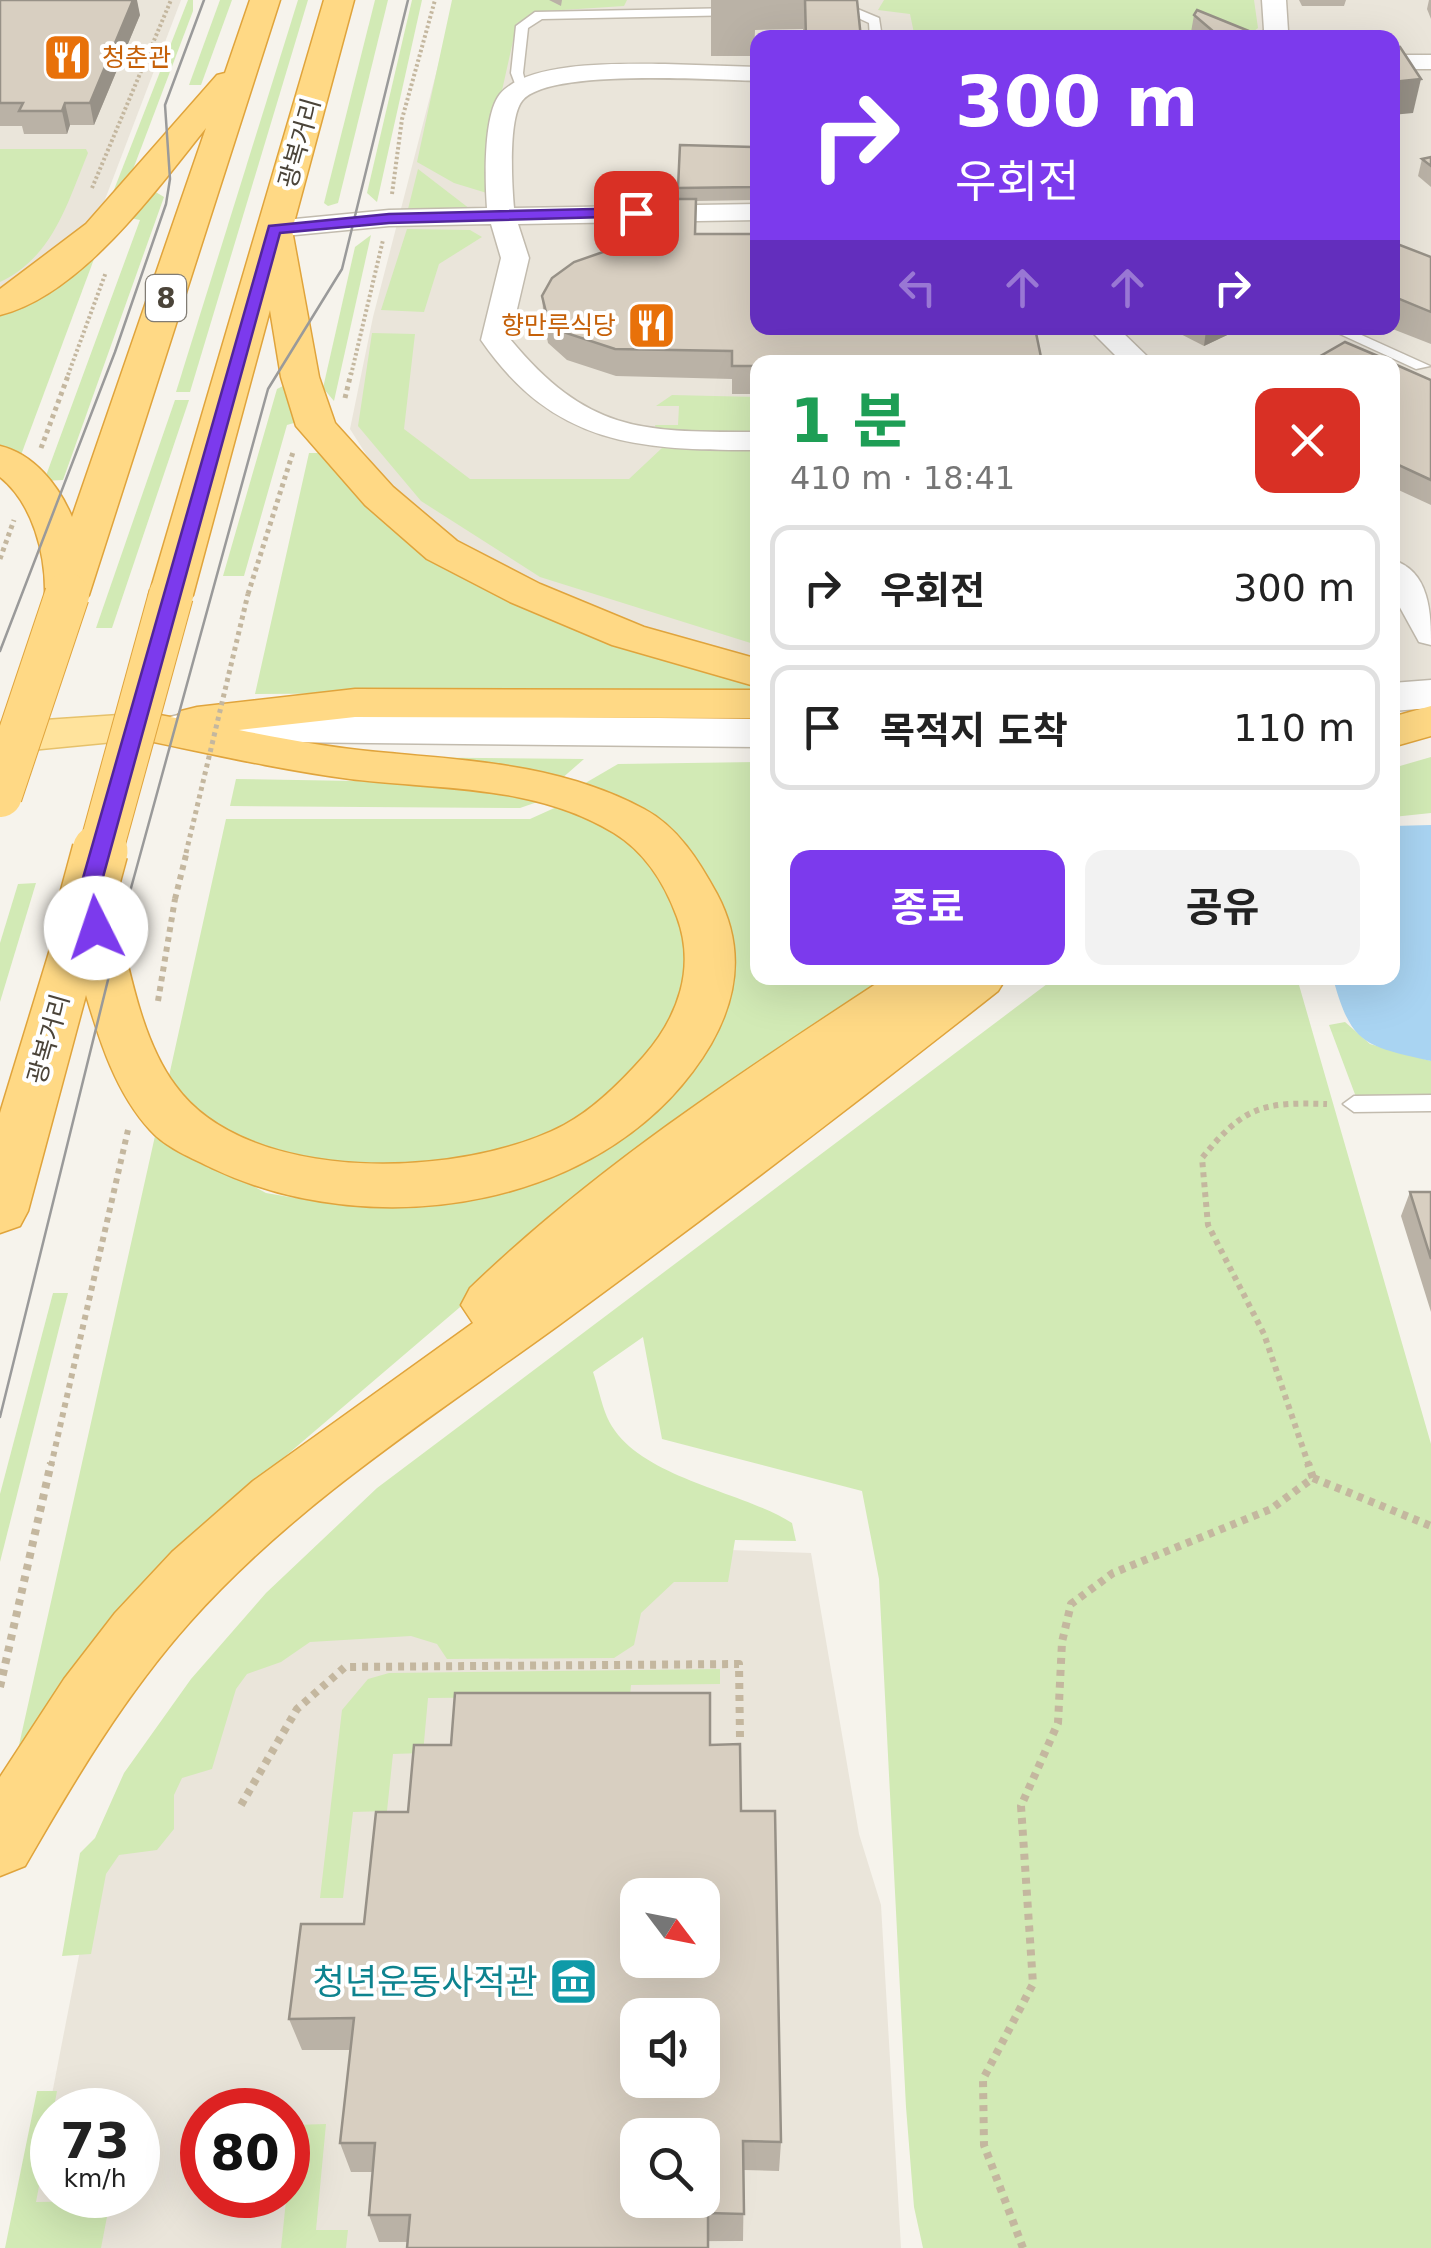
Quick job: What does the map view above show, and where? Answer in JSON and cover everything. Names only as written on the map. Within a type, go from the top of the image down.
[{"type":"highway","name":"8","points":[[0,795],[264,0]]},
{"type":"highway","name":"광복거리","points":[[0,1211],[339,0]]},
{"type":"highway","points":[[0,304],[70,261],[116,220],[168,148],[243,64]]},
{"type":"highway","points":[[274,229],[300,377],[316,426],[380,496],[442,550],[525,594],[628,636],[750,671]]},
{"type":"highway","points":[[0,458],[32,481],[54,514],[67,595]]},
{"type":"highway","points":[[149,727],[356,702],[540,706],[750,704]]},
{"type":"highway","points":[[1400,730],[1431,720]]},
{"type":"highway","points":[[87,899],[127,1040],[170,1118],[256,1166],[330,1184],[396,1189],[480,1176],[591,1135],[654,1083],[697,1026],[712,967],[706,924],[688,887],[660,846],[633,824],[555,787],[486,773],[355,765],[149,727]]},
{"type":"highway","points":[[378,1423],[498,1298],[604,1204],[708,1123],[912,985]]},
{"type":"highway","points":[[0,1842],[46,1764],[120,1659],[192,1575],[274,1498],[760,1150],[971,985]]},
{"type":"main road","points":[[0,738],[149,727]]},
{"type":"street","points":[[1274,0],[1276,30]]},
{"type":"street","points":[[1400,62],[1431,62]]},
{"type":"street","points":[[750,74],[576,73],[540,78],[522,86],[510,99],[503,126],[501,216],[516,251],[495,340],[545,396],[603,428],[660,441],[750,441]]},
{"type":"street","points":[[274,229],[389,218],[750,212]]},
{"type":"street","points":[[1109,335],[1131,355]]},
{"type":"street","points":[[1410,581],[1431,635]]},
{"type":"street","points":[[1400,696],[1431,694]]},
{"type":"street","points":[[149,727],[750,733]]},
{"type":"lane","points":[[825,0],[875,21],[876,30]]},
{"type":"lane","points":[[522,86],[517,73],[522,26],[539,15],[752,12]]},
{"type":"lane","points":[[1350,335],[1397,355]]},
{"type":"lane","points":[[1400,356],[1422,366]]},
{"type":"lane","points":[[1354,1104],[1431,1103]]},
{"type":"path","points":[[0,1687],[143,1074],[175,898],[248,594],[290,452],[344,400],[389,218],[402,119],[435,0]]},
{"type":"path","points":[[1354,1104],[1278,1102],[1236,1114],[1202,1158],[1208,1225],[1264,1334],[1314,1478],[1431,1526]]},
{"type":"path","points":[[1023,2248],[984,2145],[983,2079],[1033,1984],[1020,1806],[1058,1723],[1062,1642],[1071,1604],[1128,1566],[1271,1509],[1314,1478]]},
{"type":"path","points":[[241,1805],[297,1708],[320,1679],[345,1666],[740,1664],[740,1738]]},
{"type":"shaded area","points":[[0,0],[181,0],[101,210],[65,251],[0,291]]},
{"type":"shaded area","points":[[455,0],[1431,0],[1431,682],[1400,684],[1400,355],[750,355],[750,657],[599,614],[479,556],[388,489],[350,429],[373,317]]},
{"type":"shaded area","points":[[340,1536],[811,1553],[859,1834],[881,1905],[901,2248],[22,2248],[30,2207],[30,2218],[160,2218],[160,2088],[53,2088],[98,1858]]},
{"type":"green space","points":[[188,0],[193,0],[193,11],[132,172],[110,200]]},
{"type":"green space","points":[[220,0],[232,0],[201,85],[189,85]]},
{"type":"green space","points":[[298,0],[308,0],[190,392],[176,392]]},
{"type":"green space","points":[[375,0],[388,0],[338,203],[328,206],[324,203]]},
{"type":"green space","points":[[412,0],[422,0],[377,202],[367,193]]},
{"type":"green space","points":[[452,0],[627,0],[624,6],[547,11],[517,23],[499,104],[490,194],[454,183],[417,162]]},
{"type":"green space","points":[[884,0],[1254,0],[1258,28],[913,30],[910,14],[878,10]]},
{"type":"green space","points":[[0,149],[86,149],[88,153],[65,210],[46,244],[0,282]]},
{"type":"green space","points":[[418,169],[470,209],[408,209]]},
{"type":"green space","points":[[154,191],[164,197],[63,480],[44,481],[140,220],[130,218]]},
{"type":"green space","points":[[407,229],[470,230],[482,237],[439,264],[424,312],[381,310]]},
{"type":"green space","points":[[371,235],[334,401],[323,388],[355,247]]},
{"type":"green space","points":[[97,251],[21,455],[0,445],[0,312]]},
{"type":"green space","points":[[372,333],[415,334],[404,429],[470,479],[629,479],[662,448],[750,450],[750,643],[540,577],[421,501],[358,426]]},
{"type":"green space","points":[[285,385],[304,420],[287,425],[244,576],[223,576],[277,389]]},
{"type":"green space","points":[[672,395],[750,397],[750,437],[656,429],[655,425],[678,425],[679,406],[656,406]]},
{"type":"green space","points":[[175,400],[189,400],[112,628],[96,628]]},
{"type":"green space","points":[[309,453],[323,453],[389,523],[750,677],[750,691],[255,694]]},
{"type":"green space","points":[[376,757],[584,759],[560,780]]},
{"type":"green space","points":[[1431,757],[1431,813],[1400,816],[1400,766]]},
{"type":"green space","points":[[750,762],[750,985],[873,985],[589,1197],[268,1471],[13,1772],[157,1127],[185,1149],[266,1193],[325,1203],[393,1206],[589,1152],[729,955],[582,785],[618,764]]},
{"type":"green space","points":[[236,779],[470,783],[546,799],[520,808],[230,806]]},
{"type":"green space","points":[[561,805],[618,833],[671,886],[696,969],[679,1023],[584,1121],[528,1146],[398,1174],[271,1154],[178,1101],[169,1076],[226,819],[530,819]]},
{"type":"green space","points":[[36,883],[0,1002],[0,943],[18,884]]},
{"type":"green space","points":[[1046,985],[1299,985],[1431,1444],[1431,2248],[923,2248],[914,2207],[906,2107],[879,1579],[862,1491],[662,1439],[643,1337],[593,1372],[607,1417],[621,1438],[664,1469],[792,1523],[796,1541],[735,1540],[728,1582],[674,1582],[641,1613],[634,1645],[614,1658],[447,1659],[437,1644],[411,1636],[310,1642],[281,1662],[247,1674],[236,1689],[212,1769],[182,1778],[174,1795],[174,1829],[157,1850],[119,1855],[106,1874],[91,1954],[62,1956],[80,1853],[95,1838],[124,1773],[191,1679],[266,1593],[377,1488]]},
{"type":"green space","points":[[1345,1022],[1370,1044],[1431,1061],[1431,1095],[1356,1097],[1329,1025]]},
{"type":"green space","points":[[53,1293],[68,1293],[0,1562],[0,1494]]},
{"type":"green space","points":[[720,1669],[720,1684],[631,1685],[630,1696],[428,1698],[423,1753],[393,1754],[387,1811],[353,1812],[343,1898],[320,1898],[342,1710],[368,1679],[389,1673]]},
{"type":"green space","points":[[310,2124],[326,2124],[316,2230],[348,2230],[346,2248],[281,2248],[284,2218],[310,2218]]},
{"type":"green space","points":[[30,2125],[30,2218],[107,2218],[101,2248],[5,2248]]},
{"type":"water","points":[[1431,825],[1431,1061],[1390,1051],[1364,1039],[1347,1017],[1335,985],[1400,985],[1400,826]]},
{"type":"building","points":[[0,0],[133,0],[90,103],[65,103],[62,111],[19,111],[23,103],[0,103]]},
{"type":"building","points":[[805,0],[857,0],[860,30],[806,30]]},
{"type":"building","points":[[1197,10],[1246,30],[1212,30],[1194,15]]},
{"type":"building","points":[[1400,47],[1421,79],[1400,81]]},
{"type":"building","points":[[680,145],[750,147],[750,187],[678,188]]},
{"type":"building","name":"향만루식당","points":[[662,199],[696,199],[695,234],[750,234],[750,335],[1036,335],[1041,355],[750,355],[750,366],[732,366],[732,351],[615,349],[566,333],[547,316],[542,296],[552,278],[574,262],[606,251],[660,244]]},
{"type":"building","points":[[1400,245],[1431,257],[1431,312],[1400,299]]},
{"type":"building","points":[[1345,342],[1376,355],[1322,355]]},
{"type":"building","points":[[1400,366],[1431,380],[1431,480],[1400,466]]},
{"type":"building","points":[[1410,1192],[1431,1192],[1431,1259]]},
{"type":"building","name":"청년운동사적관","points":[[455,1693],[710,1693],[710,1745],[740,1744],[741,1811],[775,1811],[781,2142],[743,2141],[744,2214],[720,2213],[720,2118],[620,2118],[620,2218],[708,2218],[708,2248],[407,2248],[410,2215],[369,2215],[375,2143],[340,2143],[354,2018],[289,2019],[301,1924],[364,1924],[376,1812],[408,1812],[414,1745],[451,1745]]},
{"type":"tram line","points":[[0,651],[115,352],[166,204],[170,179],[165,105],[204,0]]},
{"type":"tram line","points":[[0,1417],[128,899],[268,389],[342,269],[408,0]]},
{"type":"place","name":"청춘관","points":[[67,57]]},
{"type":"place","name":"향만루식당","points":[[651,325]]},
{"type":"place","name":"청년운동사적관","points":[[573,1982]]},
{"type":"route","points":[[96,928],[87,899],[274,229],[389,218],[636,213]]}]
